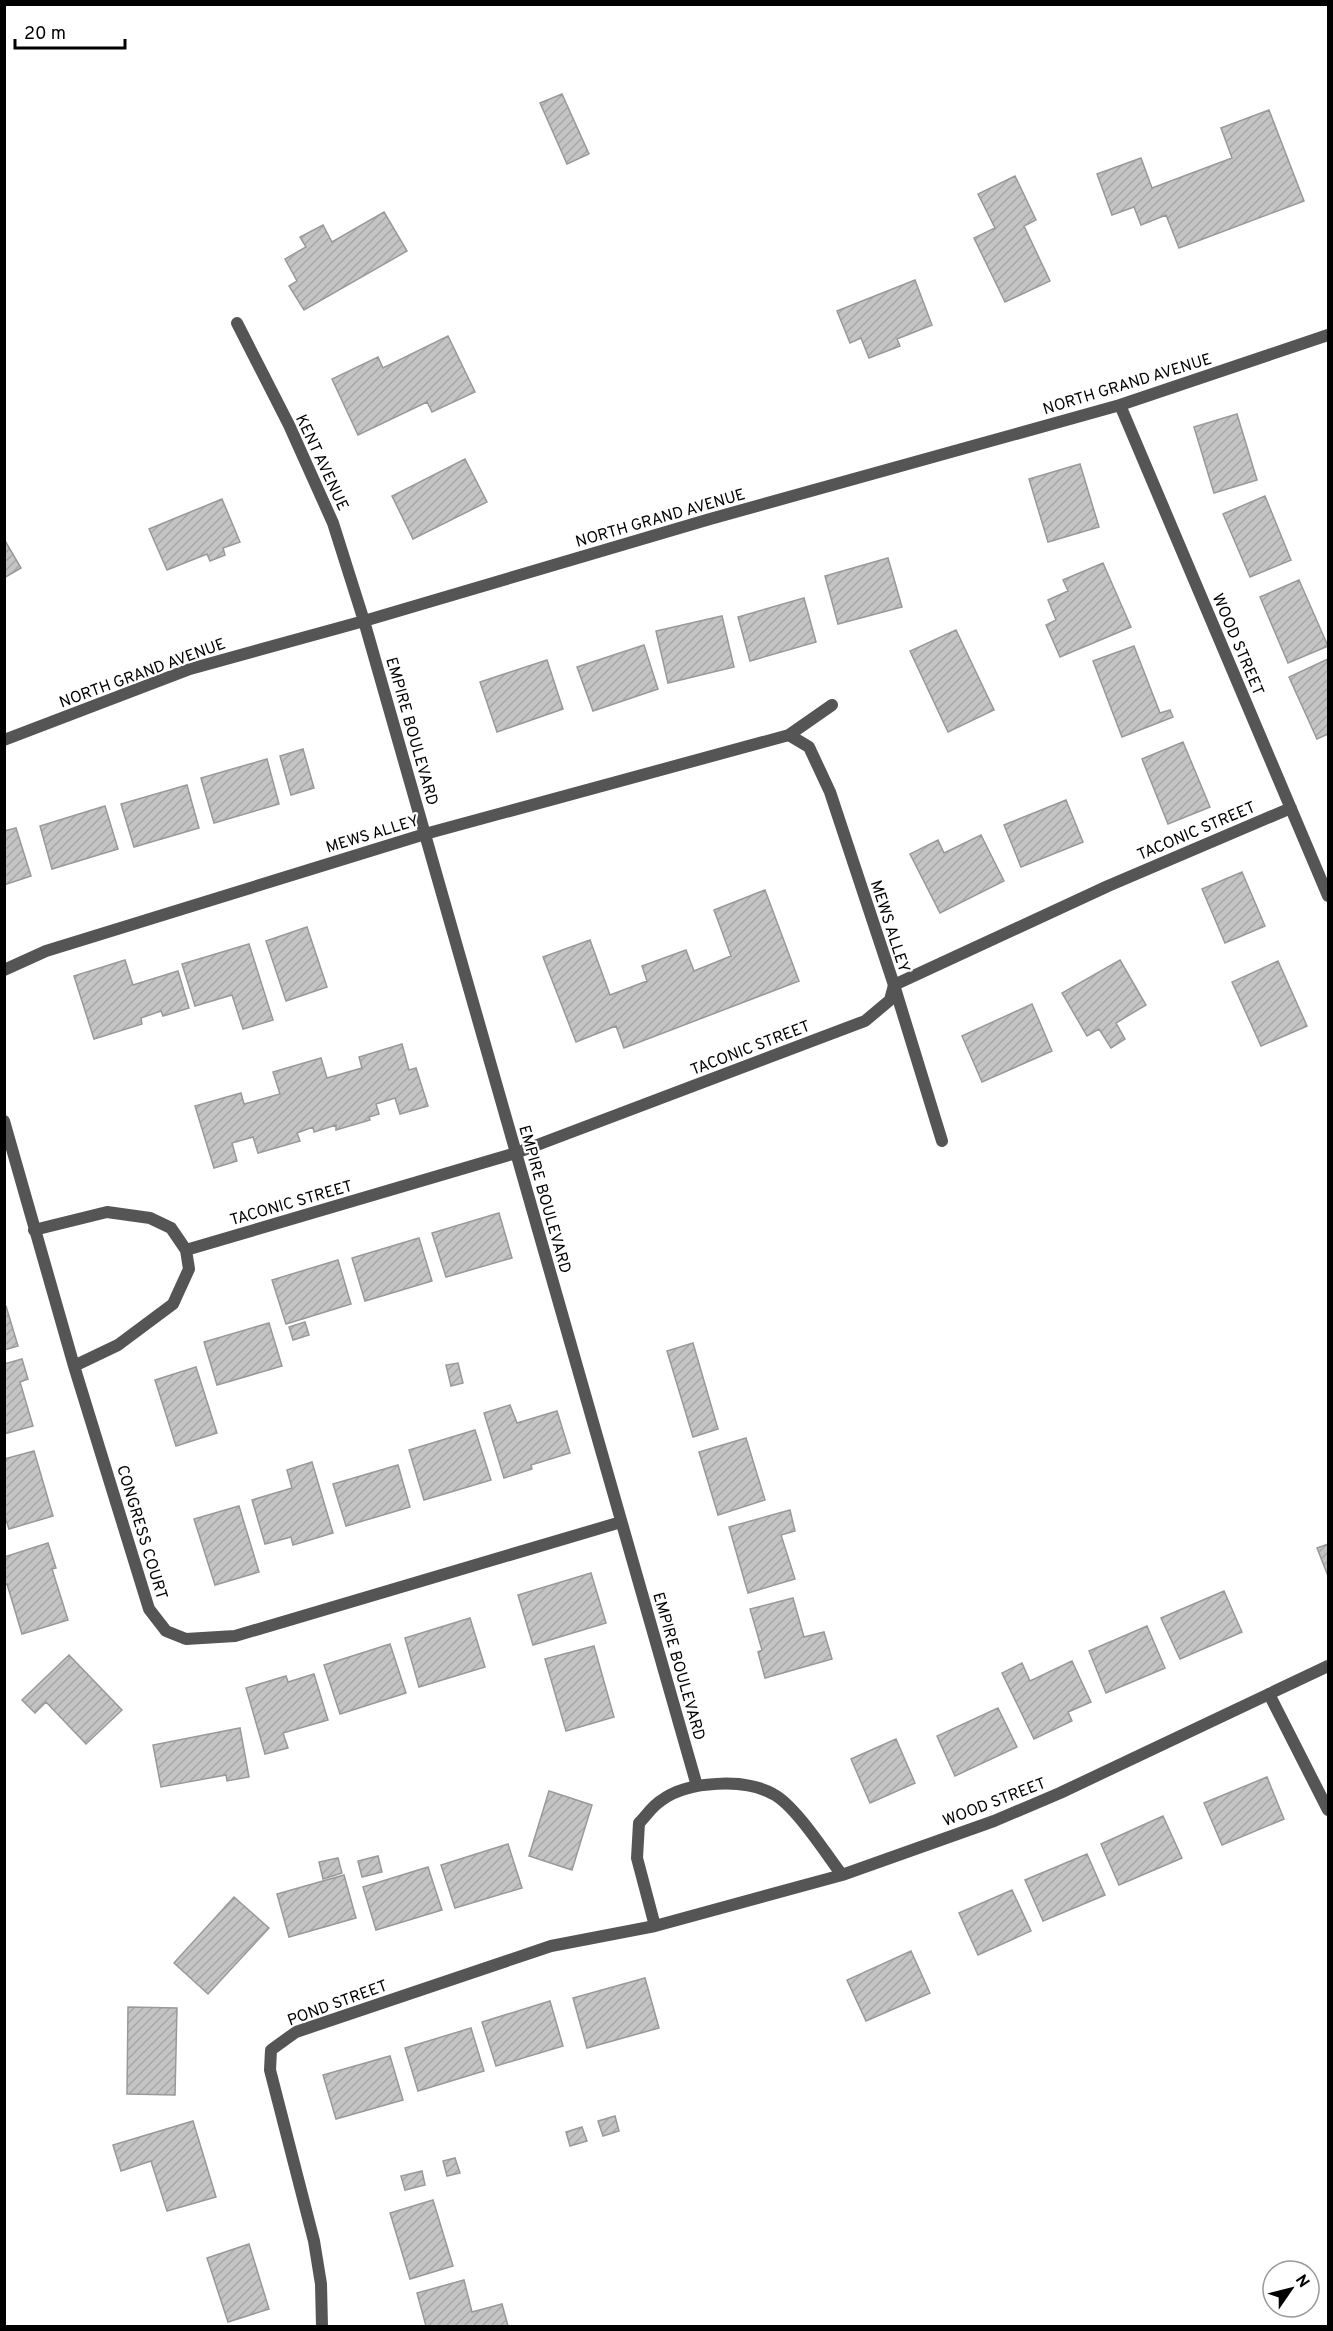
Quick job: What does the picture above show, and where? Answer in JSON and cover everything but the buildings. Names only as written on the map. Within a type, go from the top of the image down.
[{"type":"street","name":"KENT AVENUE","points":[[237,323],[289,425],[333,523],[364,621]]},
{"type":"street","name":"NORTH GRAND AVENUE","points":[[4,740],[190,669],[364,621],[710,519],[1120,405],[1329,335]]},
{"type":"street","name":"WOOD STREET","points":[[1120,405],[1329,896]]},
{"type":"street","name":"EMPIRE BOULEVARD","points":[[364,621],[697,1786]]},
{"type":"street","name":"MEWS ALLEY","points":[[4,970],[46,951],[425,834],[789,735],[832,705]]},
{"type":"street","name":"MEWS ALLEY","points":[[789,735],[809,747],[830,792],[894,985],[942,1141]]},
{"type":"street","name":"TACONIC STREET","points":[[186,1251],[516,1153],[865,1021],[890,1000],[894,985],[1108,886],[1291,808]]},
{"type":"street","name":"CONGRESS COURT","points":[[4,1121],[74,1366],[149,1609],[166,1631],[186,1639],[235,1636],[621,1522]]},
{"type":"street","points":[[34,1230],[107,1212],[150,1218],[171,1228],[186,1251],[189,1269],[173,1304],[118,1345],[74,1366]]},
{"type":"street","name":"WOOD STREET","points":[[655,1926],[842,1875],[994,1821],[1060,1793],[1329,1666]]},
{"type":"street","points":[[1269,1694],[1329,1810]]},
{"type":"street","points":[[655,1926],[637,1858],[639,1823],[662,1799],[697,1786],[740,1783],[774,1794],[794,1812],[842,1875]]},
{"type":"street","name":"POND STREET","points":[[322,2326],[321,2284],[314,2241],[270,2070],[271,2050],[296,2032],[551,1946],[655,1926]]}]
